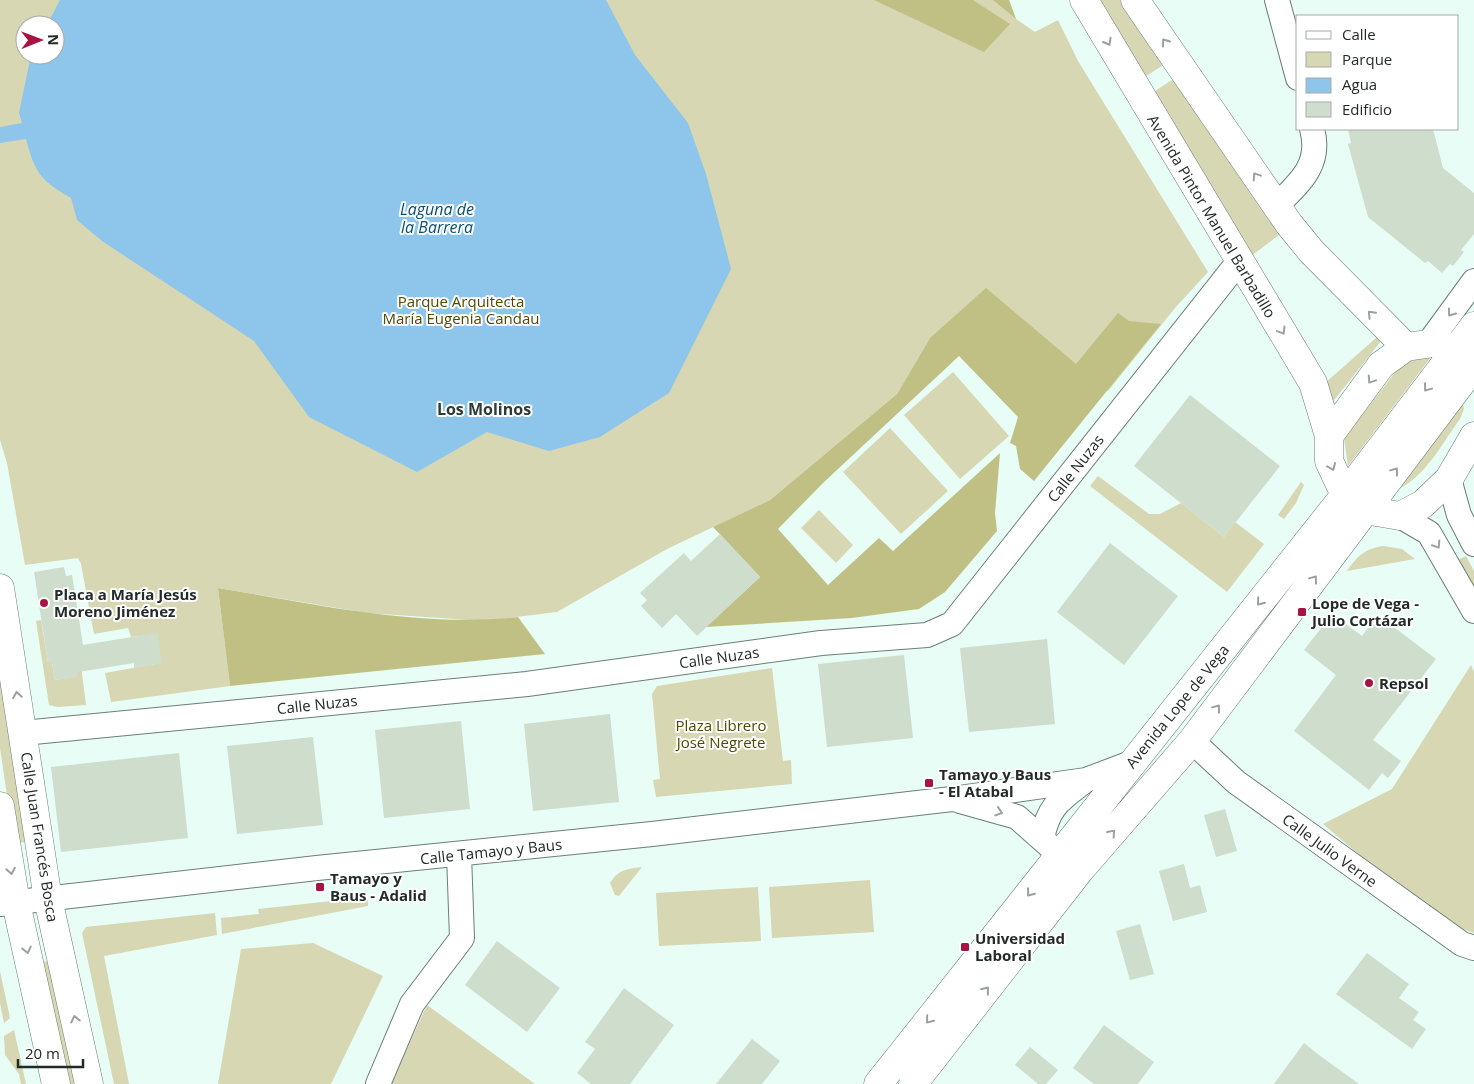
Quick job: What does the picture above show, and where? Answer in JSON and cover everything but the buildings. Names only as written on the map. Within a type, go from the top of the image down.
[{"type":"main road","name":"Avenida Pintor Manuel Barbadillo","points":[[1084,0],[1313,382],[1329,436],[1329,461],[1355,503]]},
{"type":"main road","points":[[1135,0],[1276,206],[1311,252],[1417,346]]},
{"type":"main road","name":"Avenida Lope de Vega","points":[[878,1084],[1131,763],[1355,503],[1468,359],[1474,326]]},
{"type":"main road","points":[[1329,436],[1381,365],[1417,346],[1434,343],[1468,359]]},
{"type":"main road","points":[[1355,503],[1400,516],[1423,504],[1450,479],[1474,436]]},
{"type":"main road","name":"Avenida Lope de Vega","points":[[914,1084],[1061,854],[1192,741],[1355,503]]},
{"type":"main road","name":"Calle Juan Francés Bosca","points":[[0,588],[48,899],[89,1084]]},
{"type":"main road","points":[[0,806],[8,903],[56,1084]]},
{"type":"street","points":[[1277,0],[1296,71]]},
{"type":"street","points":[[1276,206],[1305,178],[1313,155],[1312,130]]},
{"type":"street","name":"Calle Nuzas","points":[[23,732],[527,684],[821,643],[927,635],[952,624],[1240,260]]},
{"type":"street","points":[[1417,346],[1474,282]]},
{"type":"street","points":[[1450,479],[1459,515],[1474,544]]},
{"type":"street","points":[[1400,516],[1429,533],[1474,611]]},
{"type":"street","name":"Calle Julio Verne","points":[[1192,741],[1236,782],[1462,944],[1474,948]]},
{"type":"street","name":"Calle Tamayo y Baus","points":[[8,903],[317,868],[459,855],[952,798],[1086,780],[1131,763]]},
{"type":"street","points":[[1061,854],[1045,824],[1055,804],[1086,780]]},
{"type":"street","name":"Calle Tamayo y Baus","points":[[952,798],[1017,818],[1061,854]]},
{"type":"street","points":[[378,1084],[412,1004],[462,938],[459,855]]},
{"type":"green space","name":"Parque Arquitecta María Eugenia Candau","points":[[0,0],[1009,0],[1016,19],[1035,32],[1058,20],[1078,61],[1208,272],[1175,308],[1108,391],[930,338],[897,394],[770,500],[667,549],[557,612],[484,621],[367,613],[218,588],[230,686],[111,702],[105,673],[161,663],[157,634],[131,637],[128,628],[94,634],[81,564],[78,558],[25,565],[7,463],[0,440]]},
{"type":"green space","points":[[874,0],[973,0],[1010,24],[984,52]]},
{"type":"green space","points":[[993,0],[1009,0],[1016,19]]},
{"type":"green space","points":[[1093,0],[1120,0],[1165,64],[1143,78]]},
{"type":"green space","points":[[1175,78],[1283,232],[1250,257],[1152,93]]},
{"type":"green space","points":[[986,288],[1076,364],[1118,313],[1129,321],[1161,324],[1034,481],[1020,469],[1016,446],[1010,443],[1018,417],[959,356],[823,483],[778,529],[828,585],[879,538],[893,551],[1000,453],[995,513],[997,531],[945,592],[919,609],[852,618],[706,627],[760,577],[713,527],[770,500],[897,394],[930,338]]},
{"type":"green space","points":[[1377,337],[1381,341],[1331,404],[1324,384]]},
{"type":"green space","points":[[1431,357],[1348,466],[1344,438],[1400,366],[1417,359]]},
{"type":"green space","points":[[953,372],[1009,436],[960,479],[904,415]]},
{"type":"green space","points":[[1462,399],[1464,409],[1460,419],[1429,463],[1411,481],[1388,493]]},
{"type":"green space","points":[[890,428],[948,491],[901,534],[843,472]]},
{"type":"green space","points":[[1098,476],[1149,514],[1160,514],[1181,503],[1224,537],[1235,522],[1264,544],[1227,592],[1090,486]]},
{"type":"green space","points":[[1301,482],[1304,485],[1296,503],[1284,519],[1278,515]]},
{"type":"green space","points":[[819,510],[853,545],[836,563],[801,528]]},
{"type":"green space","points":[[1383,546],[1402,549],[1415,559],[1347,571],[1362,554]]},
{"type":"green space","points":[[1466,556],[1474,571],[1474,587],[1458,560]]},
{"type":"green space","points":[[218,588],[368,613],[406,617],[481,620],[518,617],[545,654],[230,686]]},
{"type":"green space","points":[[41,620],[48,663],[52,663],[55,680],[78,676],[76,659],[80,658],[86,705],[58,707],[49,705],[36,621]]},
{"type":"green space","points":[[0,665],[26,842],[14,843],[0,748]]},
{"type":"green space","points":[[1471,665],[1474,672],[1474,933],[1463,929],[1362,857],[1323,824],[1392,789]]},
{"type":"green space","name":"Plaza Librero José Negrete","points":[[772,668],[783,761],[791,760],[792,784],[656,797],[653,780],[660,779],[652,694],[657,686]]},
{"type":"green space","points":[[642,867],[619,896],[615,895],[610,883],[616,875],[627,870]]},
{"type":"green space","points":[[870,880],[874,932],[772,938],[769,887]]},
{"type":"green space","points":[[758,887],[761,941],[659,946],[656,893]]},
{"type":"green space","points":[[368,898],[368,906],[222,934],[221,918],[259,914],[258,909]]},
{"type":"green space","points":[[215,913],[217,935],[104,956],[129,1084],[114,1084],[82,933],[86,927]]},
{"type":"green space","points":[[313,943],[383,976],[331,1084],[218,1084],[241,949]]},
{"type":"green space","points":[[49,961],[76,1084],[66,1084],[39,962]]},
{"type":"green space","points":[[0,971],[10,1018],[4,1023],[0,1003]]},
{"type":"green space","points":[[427,1005],[535,1084],[391,1084]]},
{"type":"green space","points":[[14,1030],[26,1084],[21,1084],[19,1074],[5,1055],[4,1036]]},
{"type":"water","name":"Laguna de la Barrera","points":[[60,0],[606,0],[635,55],[688,123],[706,174],[731,269],[669,393],[600,437],[549,451],[487,432],[417,472],[309,417],[254,341],[102,241],[77,220],[71,198],[52,186],[36,168],[26,139],[0,143],[0,127],[22,123],[19,113],[29,65],[65,65],[65,15],[52,15]]},
{"type":"place","name":"Placa a María Jesús Moreno Jiménez","points":[[44,603]]},
{"type":"place","name":"Lope de Vega - Julio Cortázar","points":[[1302,612]]},
{"type":"place","name":"Repsol","points":[[1369,683]]},
{"type":"place","name":"Tamayo y Baus - El Atabal","points":[[929,783]]},
{"type":"place","name":"Tamayo y Baus - Adalid","points":[[320,887]]},
{"type":"place","name":"Universidad Laboral","points":[[965,947]]},
{"type":"district","name":"Los Molinos","points":[[484,409]]}]
